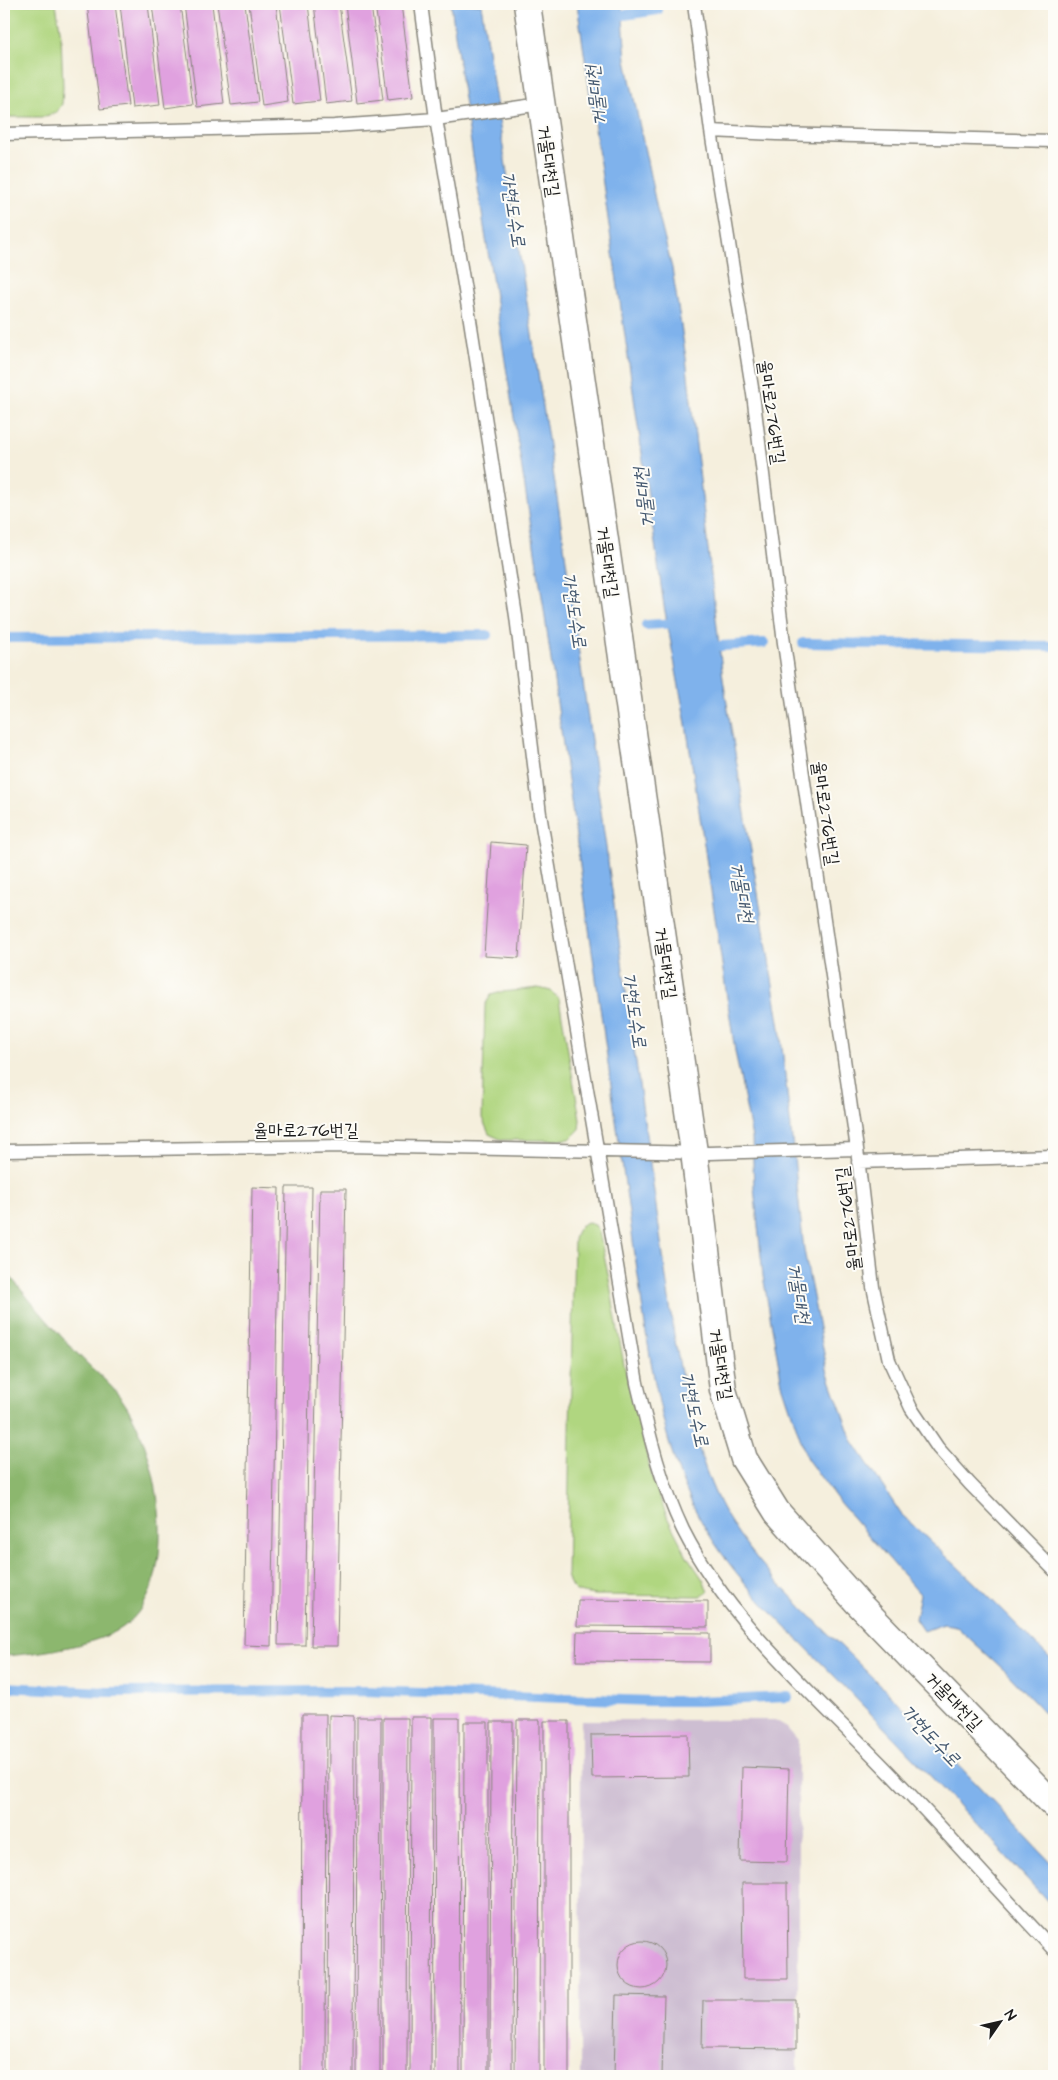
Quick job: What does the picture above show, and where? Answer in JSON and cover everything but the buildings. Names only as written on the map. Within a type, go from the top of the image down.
[{"type":"street","name":"거물대천길","points":[[527,4],[694,1152],[723,1390],[744,1459],[777,1512],[858,1603],[1054,1804]]},
{"type":"lane","points":[[421,4],[436,119],[470,320],[516,616],[540,814],[603,1152],[637,1383],[659,1473],[683,1530],[717,1586],[781,1664],[881,1764],[1054,1950]]},
{"type":"lane","name":"율마로276번길","points":[[694,4],[711,131],[753,394],[851,1149],[858,1162],[874,1287],[889,1360],[911,1408],[938,1448],[970,1484],[1054,1570]]},
{"type":"lane","points":[[4,134],[231,130],[436,119],[541,104]]},
{"type":"lane","points":[[711,131],[1054,141]]},
{"type":"lane","name":"율마로276번길","points":[[4,1151],[344,1146],[603,1152],[851,1149]]},
{"type":"lane","points":[[858,1162],[1054,1156]]},
{"type":"shaded area","points":[[581,1720],[775,1720],[787,1727],[798,1740],[798,2076],[580,2076]]},
{"type":"green space","points":[[4,4],[56,4],[61,36],[63,87],[62,104],[56,113],[42,117],[4,117]]},
{"type":"green space","points":[[538,988],[551,991],[559,999],[580,1119],[579,1130],[570,1139],[502,1140],[489,1134],[482,1118],[485,1005],[491,995]]},
{"type":"green space","points":[[588,1223],[595,1225],[599,1232],[624,1365],[653,1480],[668,1519],[687,1556],[704,1581],[708,1592],[702,1596],[594,1595],[576,1591],[567,1575],[574,1240],[578,1229]]},
{"type":"green space","points":[[4,1269],[57,1332],[110,1385],[127,1407],[139,1430],[149,1457],[156,1487],[160,1519],[159,1550],[154,1579],[144,1604],[127,1624],[102,1638],[86,1643],[50,1651],[4,1656]]},
{"type":"water","points":[[451,4],[481,4],[559,510],[674,1335],[687,1403],[699,1449],[706,1471],[725,1513],[739,1535],[773,1577],[1054,1866],[1054,1908],[746,1584],[713,1541],[688,1495],[679,1473],[659,1404],[646,1333],[543,603],[462,86]]},
{"type":"water","name":"거물대천","points":[[577,4],[622,4],[626,60],[657,209],[672,268],[686,358],[723,679],[780,1028],[804,1250],[828,1374],[852,1440],[901,1514],[976,1584],[1054,1662],[1054,1723],[1005,1671],[956,1626],[944,1624],[923,1631],[915,1619],[920,1594],[840,1503],[807,1459],[782,1384],[763,1276],[754,1187],[752,1138],[735,1051],[686,724],[664,606]]},
{"type":"waterway","points":[[610,17],[658,10]]},
{"type":"waterway","points":[[646,625],[677,623]]},
{"type":"waterway","points":[[4,638],[487,635]]},
{"type":"waterway","points":[[707,647],[764,643]]},
{"type":"waterway","points":[[803,643],[1054,646]]},
{"type":"waterway","points":[[4,1687],[105,1692],[364,1691],[652,1701],[788,1697]]},
{"type":"water label","name":"가현도수로","points":[[514,209]]},
{"type":"water label","name":"가현도수로","points":[[575,610]]},
{"type":"water label","name":"가현도수로","points":[[635,1010]]},
{"type":"water label","name":"가현도수로","points":[[695,1409]]},
{"type":"water label","name":"가현도수로","points":[[931,1735]]}]
